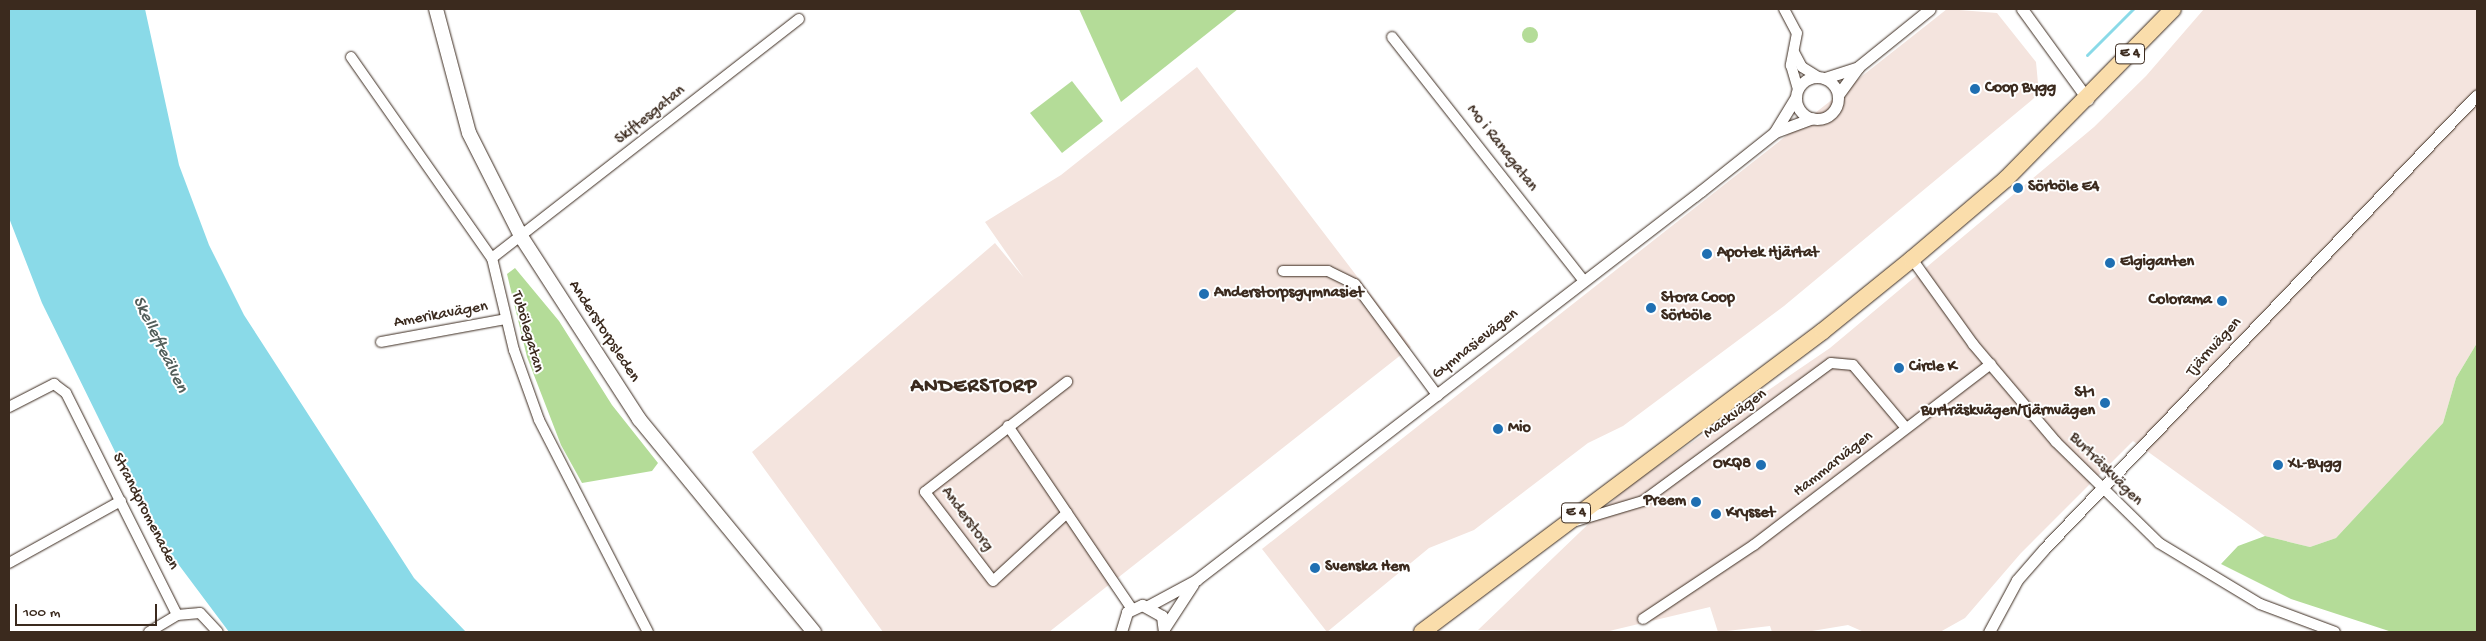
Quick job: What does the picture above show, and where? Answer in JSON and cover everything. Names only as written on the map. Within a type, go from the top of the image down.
[{"type":"highway","name":"E 4","points":[[1422,632],[1560,525],[1778,366],[1912,259],[2088,100],[2173,9]]},
{"type":"main road","name":"Anderstorpsleden","points":[[436,9],[469,133],[522,238],[639,419],[814,632]]},
{"type":"street","points":[[1784,9],[1795,26],[1794,52],[1790,65],[1800,110],[1813,118],[1833,111],[1838,95],[1858,67],[1930,9]]},
{"type":"street","points":[[2022,9],[2088,100]]},
{"type":"street","name":"Skiftesgatan","points":[[492,258],[522,238],[799,19]]},
{"type":"street","name":"Mo i Ranagatan","points":[[1392,37],[1584,281]]},
{"type":"street","points":[[1794,52],[1802,67],[1821,78],[1838,95]]},
{"type":"street","name":"Tubölegatan","points":[[351,57],[492,258],[506,319],[539,420],[648,632]]},
{"type":"street","points":[[1797,93],[1805,81],[1858,67]]},
{"type":"street","name":"Gymnasievägen","points":[[1774,133],[1797,93]]},
{"type":"street","name":"Tjärnvägen","points":[[1989,632],[2017,580],[2477,95]]},
{"type":"street","name":"Gymnasievägen","points":[[1148,606],[1196,580],[1438,396],[1774,133],[1813,118]]},
{"type":"street","name":"Burträskvägen","points":[[1912,259],[1991,364],[2100,491],[2158,543],[2210,577],[2260,604],[2334,632]]},
{"type":"street","points":[[1283,271],[1328,270],[1355,284],[1438,396]]},
{"type":"street","name":"Amerikavägen","points":[[381,342],[506,319]]},
{"type":"street","name":"Mackvägen","points":[[1560,525],[1643,501],[1832,363],[1853,365],[1906,428]]},
{"type":"street","name":"Hammarvägen","points":[[1643,619],[1754,545],[1991,364]]},
{"type":"street","name":"Anderstorg","points":[[1067,382],[925,492],[993,581],[1067,514]]},
{"type":"street","name":"Strandpromenaden","points":[[9,407],[54,384],[66,393],[177,615]]},
{"type":"street","points":[[1008,426],[1131,608]]},
{"type":"street","points":[[9,563],[121,501]]},
{"type":"street","name":"Gymnasievägen","points":[[1164,630],[1196,580]]},
{"type":"street","points":[[1131,608],[1148,606],[1162,616],[1164,630]]},
{"type":"street","points":[[1120,631],[1131,608]]},
{"type":"street","points":[[149,632],[177,615],[200,613],[218,632]]},
{"type":"shaded area","points":[[1947,9],[1997,13],[2036,62],[2039,94],[1784,306],[1623,426],[1588,443],[1474,530],[1429,548],[1327,632],[1262,549]]},
{"type":"shaded area","points":[[2204,9],[2477,9],[2477,343],[2456,378],[2443,423],[2336,538],[2310,547],[2265,536],[2133,441],[2021,553],[1965,618],[1940,632],[1864,632],[1848,625],[1806,632],[1772,632],[1770,626],[1718,632],[1710,607],[1605,632],[1478,630],[1628,486],[1830,348],[2094,127],[2146,76]]},
{"type":"shaded area","points":[[1197,67],[1411,347],[1049,632],[883,632],[752,452],[995,243],[1024,278],[985,222],[1061,175]]},
{"type":"green space","points":[[1079,9],[1238,9],[1121,102]]},
{"type":"green space","points":[[1530,27],[1536,29],[1538,35],[1536,41],[1530,43],[1524,41],[1522,35],[1524,29]]},
{"type":"green space","points":[[1072,81],[1103,121],[1062,153],[1030,113]]},
{"type":"green space","points":[[515,268],[559,321],[612,405],[658,463],[652,471],[582,483],[561,445],[527,357],[507,274]]},
{"type":"green space","points":[[2477,343],[2477,632],[2392,632],[2291,599],[2221,564],[2238,546],[2265,536],[2310,547],[2336,538],[2443,423],[2456,378]]},
{"type":"water","name":"Skellefteälven","points":[[9,9],[145,9],[179,165],[209,245],[244,315],[414,578],[466,632],[229,632],[155,533],[42,303],[9,218]]},
{"type":"waterway","points":[[2087,55],[2133,9]]},
{"type":"place","name":"Coop Bygg","points":[[1975,89]]},
{"type":"place","name":"Sörböle E4","points":[[2018,188]]},
{"type":"place","name":"Apotek Hjärtat","points":[[1707,254]]},
{"type":"place","name":"Elgiganten","points":[[2110,263]]},
{"type":"place","name":"Anderstorpsgymnasiet","points":[[1204,294]]},
{"type":"place","name":"Colorama","points":[[2222,301]]},
{"type":"place","name":"Stora Coop Sörböle","points":[[1651,308]]},
{"type":"place","name":"Circle K","points":[[1899,368]]},
{"type":"place","name":"St1 Burträskvägen/Tjärnvägen","points":[[2105,403]]},
{"type":"place","name":"Mio","points":[[1498,429]]},
{"type":"place","name":"OKQ8","points":[[1761,465]]},
{"type":"place","name":"XL-Bygg","points":[[2278,465]]},
{"type":"place","name":"Preem","points":[[1696,502]]},
{"type":"place","name":"Krysset","points":[[1716,514]]},
{"type":"place","name":"Svenska Hem","points":[[1315,568]]},
{"type":"district","name":"ANDERSTORP","points":[[974,388]]}]
